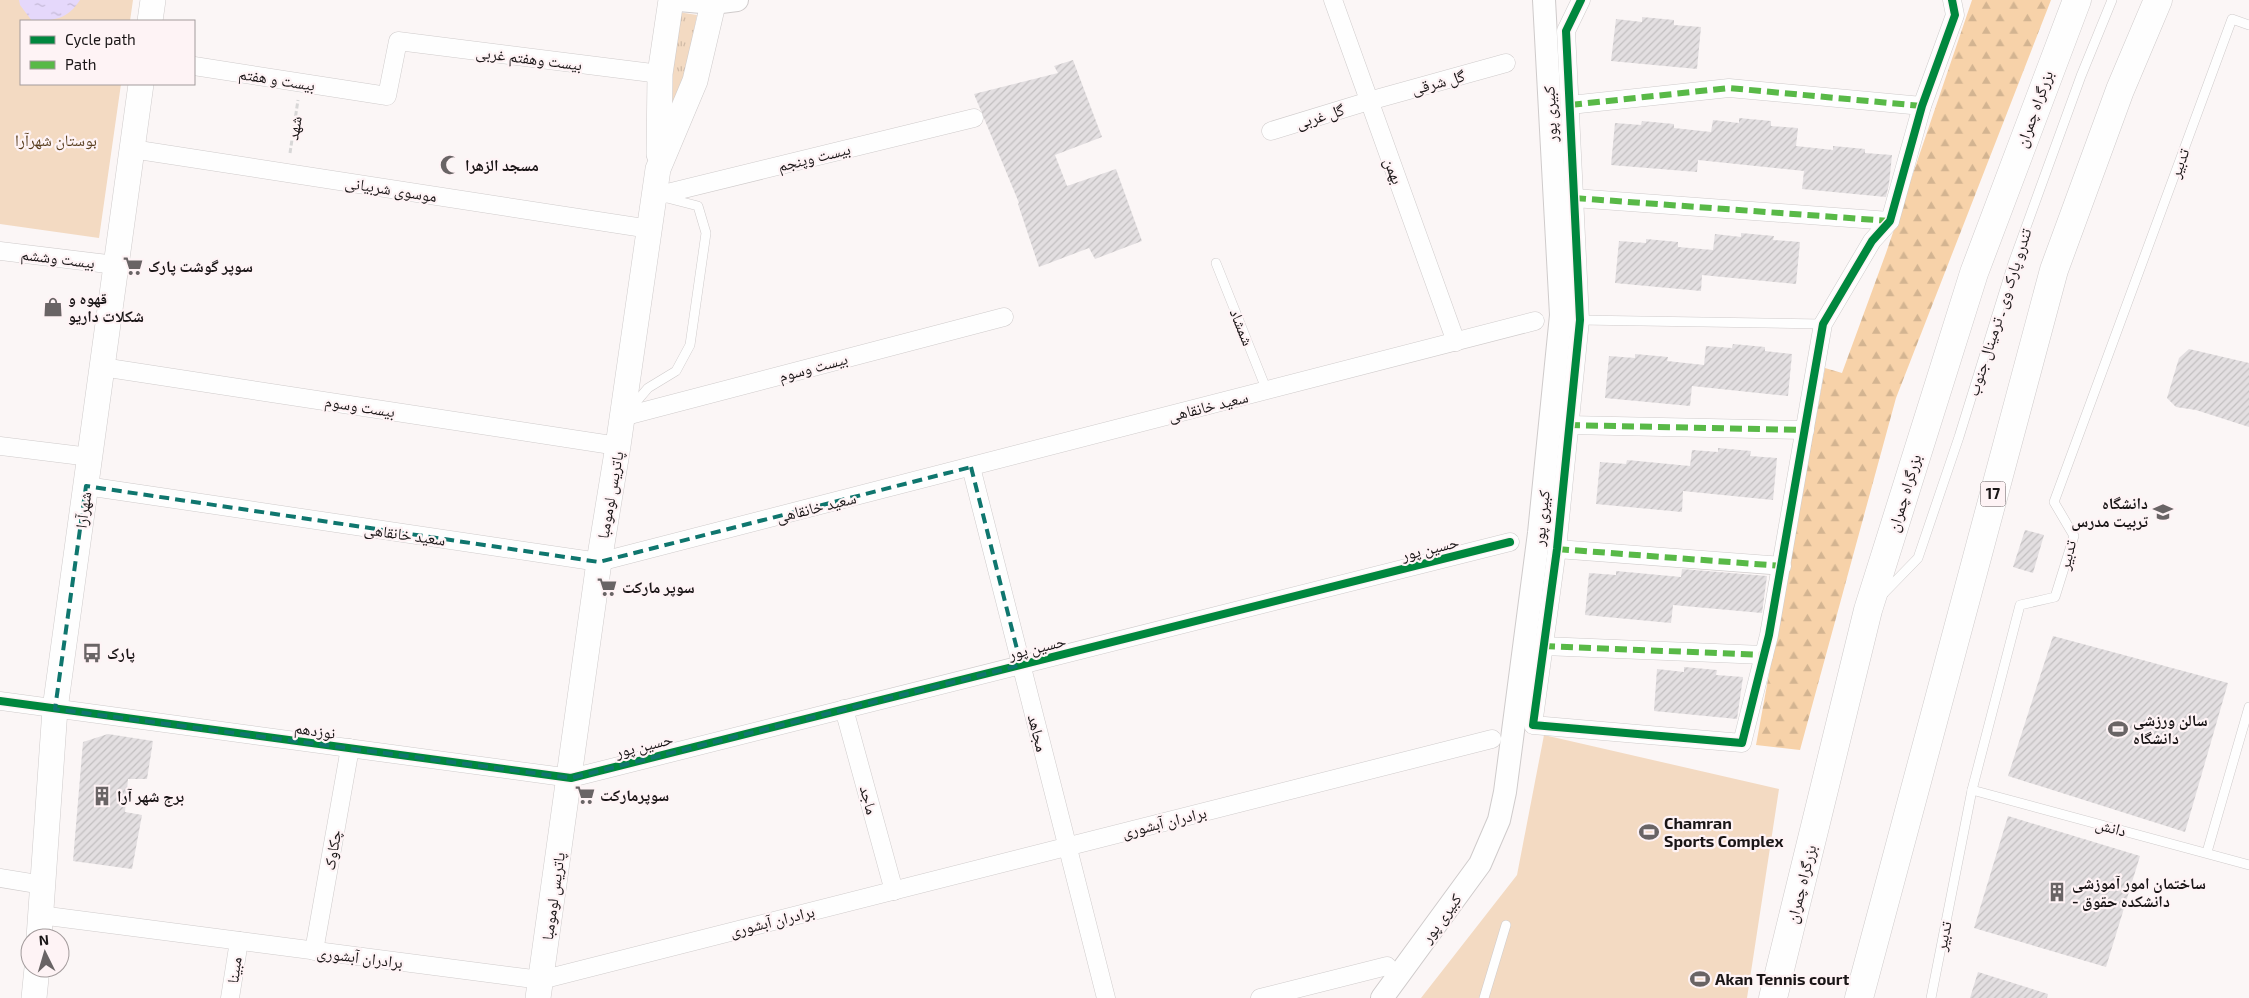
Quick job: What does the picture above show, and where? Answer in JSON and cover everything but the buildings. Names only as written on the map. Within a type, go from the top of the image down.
[{"type":"highway","name":"بزرگراه چمران","points":[[1773,998],[1868,610],[1974,272],[2077,0]]},
{"type":"highway","name":"17","points":[[1859,998],[2054,270],[2120,90],[2158,0]]},
{"type":"main road","points":[[150,20],[153,0]]},
{"type":"main road","points":[[658,169],[660,74],[671,0]]},
{"type":"main road","name":"پاتریس لومومبا","points":[[540,989],[599,562],[618,446],[658,169],[695,81],[721,1]]},
{"type":"main road","name":"شهرآرا","points":[[39,927],[55,709],[141,85]]},
{"type":"main road","points":[[34,998],[35,978]]},
{"type":"street","points":[[679,0],[721,1]]},
{"type":"street","name":"بهمن","points":[[1333,0],[1456,342]]},
{"type":"street","name":"کبیری پور","points":[[1382,998],[1480,864],[1499,820],[1505,792],[1540,533],[1561,315],[1544,0]]},
{"type":"street","points":[[1581,0],[1566,31],[1580,320],[1557,549],[1542,646],[1533,725],[1742,743],[1764,655],[1782,566],[1823,324],[1872,241],[1890,221],[1922,106],[1955,15],[1952,0]]},
{"type":"street","name":"بیست وهفتم غربی","points":[[387,96],[398,41],[660,74]]},
{"type":"street","name":"گل شرقی","points":[[1369,101],[1506,63]]},
{"type":"street","name":"بیست و هفتم","points":[[195,66],[387,96]]},
{"type":"street","points":[[1570,105],[1729,88],[1922,106]]},
{"type":"street","name":"گل غربی","points":[[1271,132],[1369,101]]},
{"type":"street","name":"بیست وپنجم","points":[[655,196],[974,118]]},
{"type":"street","name":"موسوی شربیانی","points":[[132,149],[650,229]]},
{"type":"street","points":[[1574,198],[1890,221]]},
{"type":"street","name":"بیست وششم","points":[[0,251],[116,265]]},
{"type":"street","name":"بیست وسوم","points":[[622,417],[1004,317]]},
{"type":"street","name":"سعید خانقاهی","points":[[86,486],[599,562],[1535,322]]},
{"type":"street","name":"بیست وسوم","points":[[102,367],[618,446]]},
{"type":"street","points":[[1568,425],[1805,430]]},
{"type":"street","points":[[0,446],[90,457]]},
{"type":"street","name":"مجاهد","points":[[971,467],[1106,998]]},
{"type":"street","name":"حسین پور","points":[[570,778],[1510,542]]},
{"type":"street","points":[[1557,549],[1782,566]]},
{"type":"street","points":[[1542,646],[1764,655]]},
{"type":"street","name":"نوزدهم","points":[[0,701],[570,778]]},
{"type":"street","name":"ماجد","points":[[844,709],[894,890]]},
{"type":"street","name":"برادران آبشوری","points":[[39,927],[239,941],[314,951],[540,989],[894,890],[1492,739]]},
{"type":"street","name":"چکاوک","points":[[314,951],[350,748]]},
{"type":"street","points":[[0,878],[43,884]]},
{"type":"street","name":"مبینا","points":[[230,998],[239,941]]},
{"type":"street","points":[[1260,998],[1387,966]]},
{"type":"lane","name":"تندرو پارک وی ـ ترمینال جنوب","points":[[1868,610],[1918,558],[1959,437],[2013,263],[2081,76],[2112,0]]},
{"type":"lane","name":"تدبیر","points":[[1931,998],[1972,790],[2020,605],[2055,597],[2074,536],[2054,502],[2232,19],[2249,25]]},
{"type":"lane","points":[[622,417],[648,388],[676,371],[690,345],[696,314],[706,233],[698,206],[655,196]]},
{"type":"lane","name":"شمشاد","points":[[1216,263],[1267,391]]},
{"type":"lane","points":[[1580,320],[1823,324]]},
{"type":"lane","points":[[2207,852],[2249,707]]},
{"type":"lane","name":"دانش","points":[[1972,790],[2207,852],[2249,865]]},
{"type":"lane","points":[[1484,998],[1506,925]]},
{"type":"highlighted area","points":[[971,467],[1021,665],[571,778],[55,709],[86,486],[599,562]]},
{"type":"green space","name":"بوستان شهرآرا","points":[[0,0],[133,0],[130,20],[20,20],[20,85],[121,85],[99,238],[0,224]]},
{"type":"green space","points":[[1972,0],[2051,0],[1896,398],[1800,750],[1756,745],[1825,368],[1842,373],[1886,253]]},
{"type":"green space","points":[[678,12],[697,15],[678,111],[663,108]]},
{"type":"green space","name":"Chamran Sports Complex","points":[[1544,735],[1779,789],[1747,998],[1421,998],[1517,875]]},
{"type":"water","points":[[19,0],[80,0],[65,15],[60,18],[47,20],[31,20],[20,5]]},
{"type":"marked path","points":[[1570,105],[1729,88],[1922,106]]},
{"type":"marked path","points":[[1574,198],[1890,221]]},
{"type":"marked path","points":[[1568,425],[1805,430]]},
{"type":"marked path","points":[[1557,549],[1782,566]]},
{"type":"marked path","points":[[1543,646],[1764,655]]},
{"type":"cycle path","points":[[1581,0],[1566,31],[1580,320],[1557,549],[1533,725],[1742,743],[1769,635],[1823,324],[1872,241],[1890,221],[1922,106],[1955,15],[1952,0]]},
{"type":"cycle path","points":[[0,701],[571,778],[1510,542]]},
{"type":"place","name":"مسجد الزهرا","points":[[450,165]]},
{"type":"place","name":"سوپر گوشت پارک","points":[[133,266]]},
{"type":"place","name":"قهوه و شکلات داریو","points":[[53,307]]},
{"type":"place","name":"دانشگاه تربیت مدرس","points":[[2163,512]]},
{"type":"place","name":"سوپر مارکت","points":[[607,587]]},
{"type":"place","name":"پارک","points":[[92,653]]},
{"type":"place","name":"سالن ورزشی دانشگاه","points":[[2118,729]]},
{"type":"place","name":"سوپرمارکت","points":[[585,795]]},
{"type":"place","name":"برج شهر آرا","points":[[102,796]]},
{"type":"place","name":"Chamran Sports Complex","points":[[1649,832]]},
{"type":"place","name":"ساختمان امور آموزشی - دانشکده حقوق","points":[[2057,892]]},
{"type":"place","name":"Akan Tennis court","points":[[1700,979]]}]
